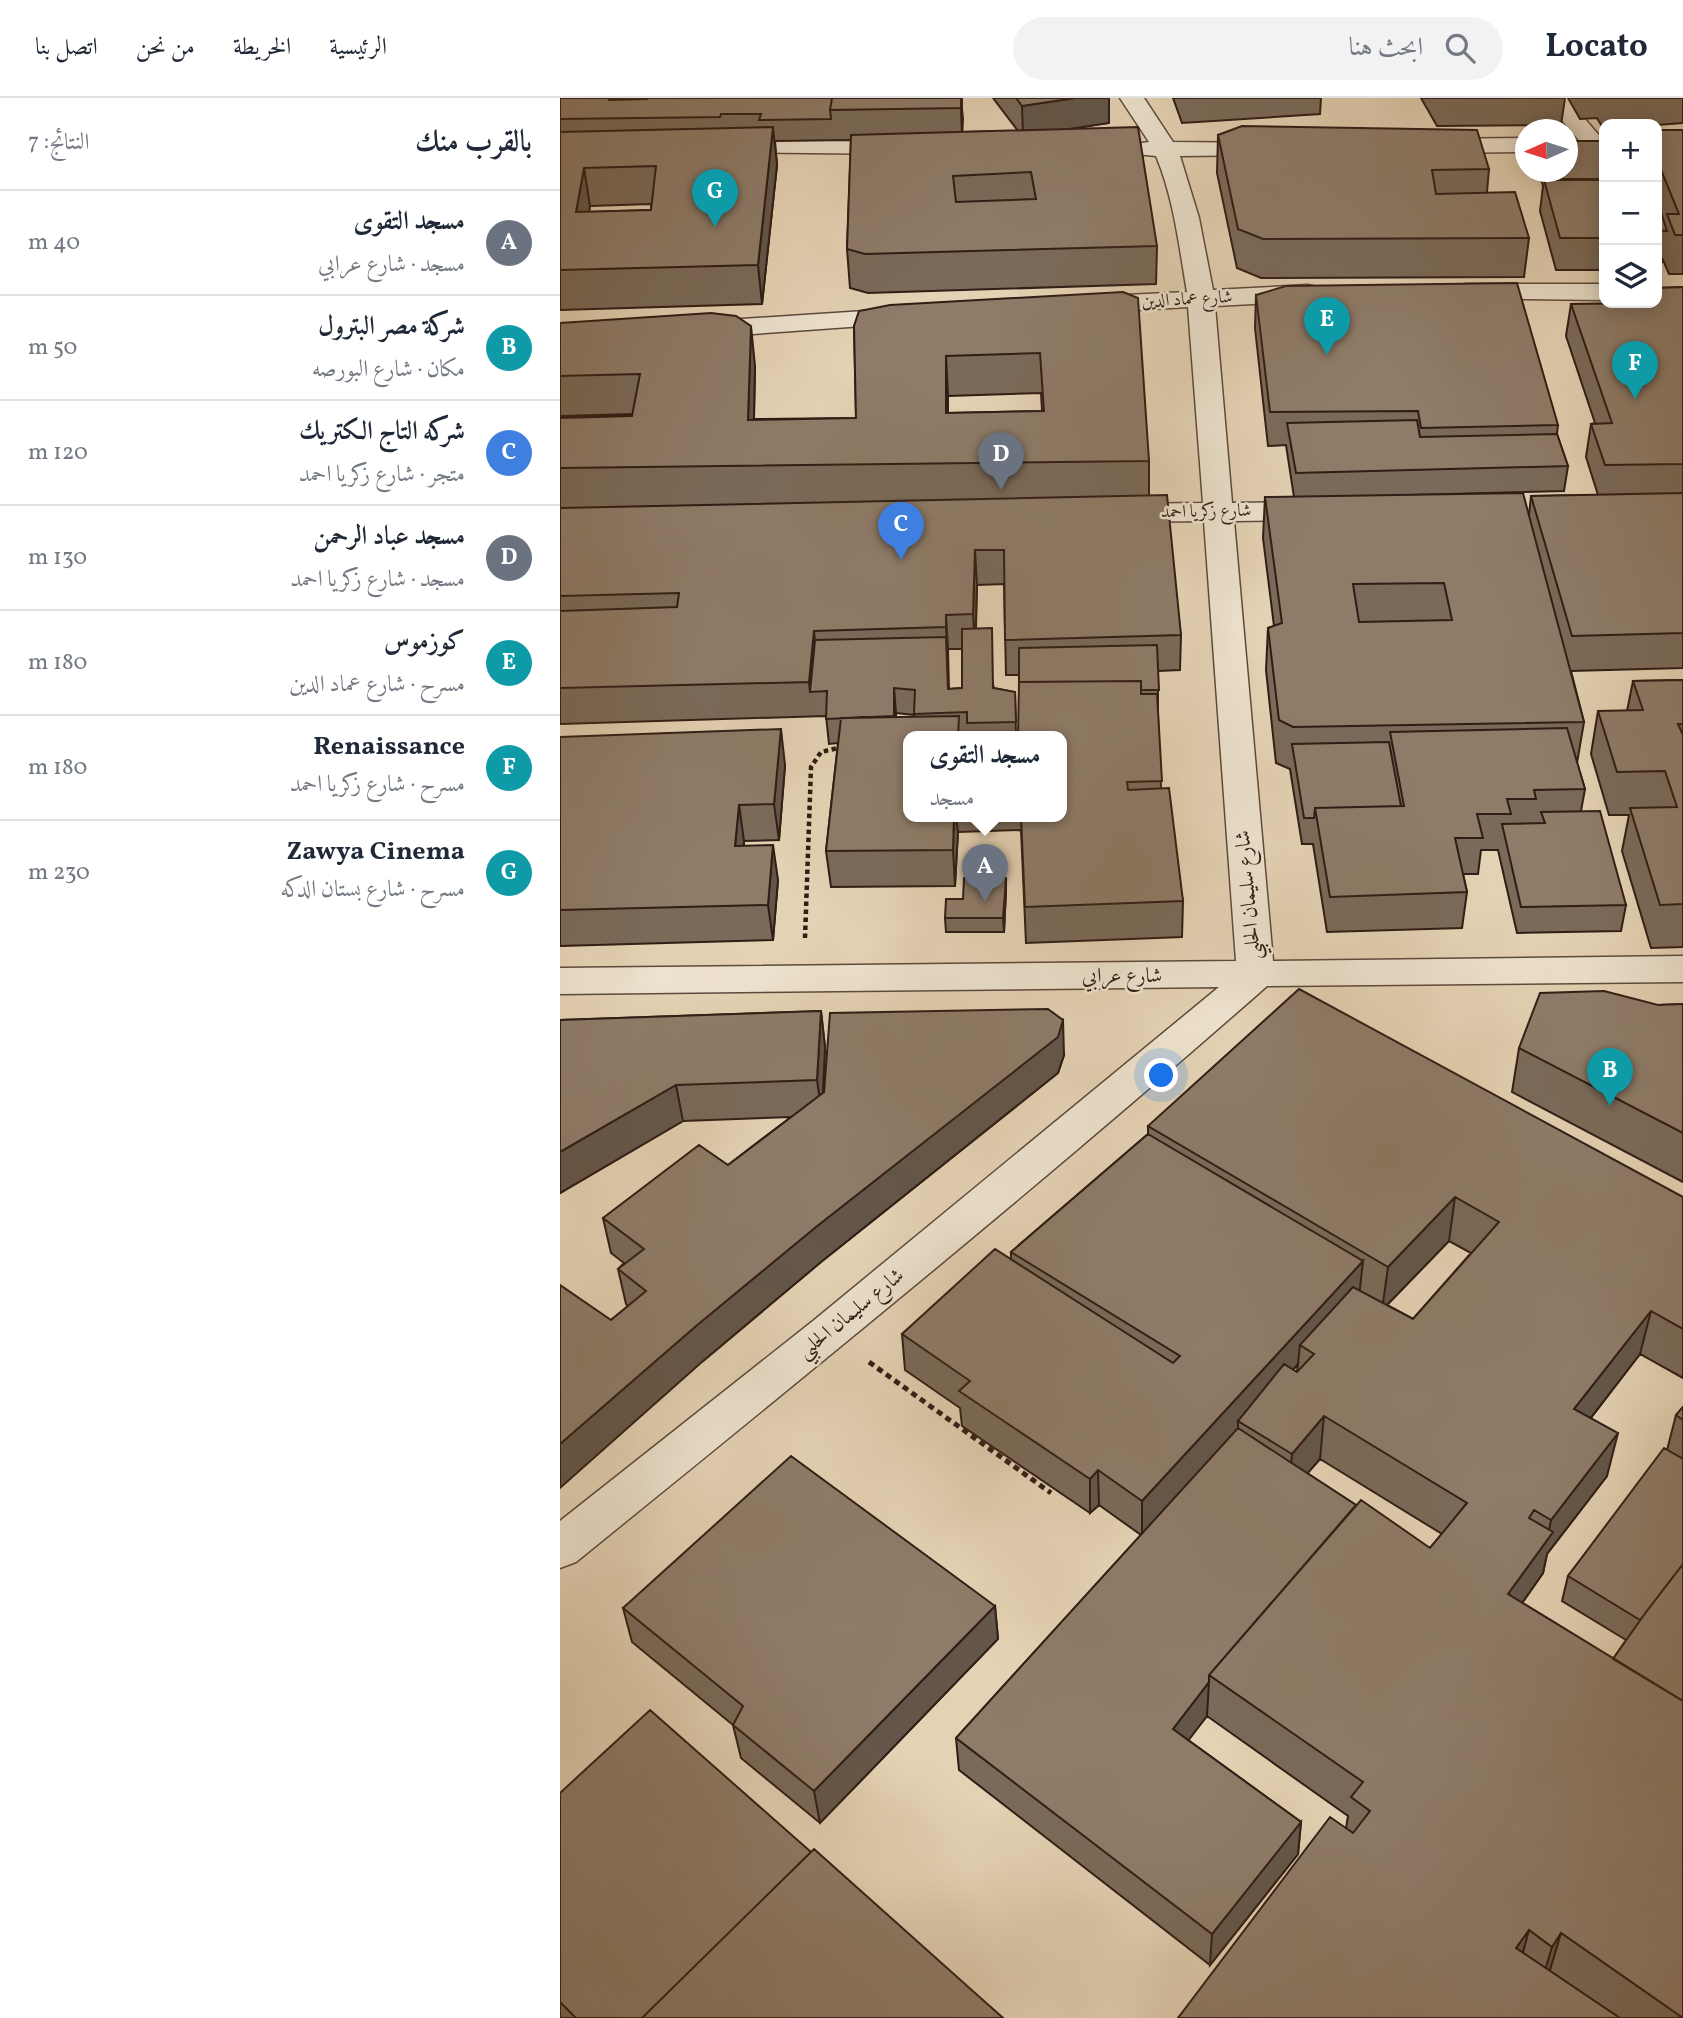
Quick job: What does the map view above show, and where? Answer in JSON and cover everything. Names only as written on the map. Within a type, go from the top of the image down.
[{"type":"street","name":"شارع سليمان الحلبي","points":[[560,1548],[828,1333],[1147,1070],[1256,975],[1201,299],[1182,190],[1168,149],[1132,98]]},
{"type":"street","points":[[1555,98],[1599,145]]},
{"type":"street","points":[[1402,146],[1515,145]]},
{"type":"street","points":[[1578,145],[1599,145]]},
{"type":"street","points":[[698,146],[933,148]]},
{"type":"street","points":[[1126,149],[1292,148]]},
{"type":"street","points":[[1437,293],[1599,292]]},
{"type":"street","name":"شارع عماد الدين","points":[[1059,307],[1339,293]]},
{"type":"street","points":[[671,332],[934,315]]},
{"type":"street","name":"شارع زكريا احمد","points":[[1092,513],[1341,510]]},
{"type":"street","name":"شارع عرابي","points":[[560,981],[1683,969]]},
{"type":"street","points":[[1256,975],[1317,1008]]},
{"type":"path","points":[[804,978],[811,767],[821,752],[849,747]]},
{"type":"path","points":[[828,1333],[1051,1493]]},
{"type":"building","points":[[560,98],[832,98],[831,119],[759,120],[761,114],[560,119]]},
{"type":"building","points":[[832,98],[961,98],[961,108],[830,110]]},
{"type":"building","points":[[1016,98],[1075,98],[1022,106]]},
{"type":"building","points":[[1242,126],[1477,130],[1489,169],[1432,170],[1436,194],[1515,192],[1529,238],[1263,239],[1238,229],[1218,135]]},
{"type":"building","points":[[773,127],[758,265],[560,270],[560,132]],"holes":[[[656,166],[651,210],[576,212],[584,168]]]},
{"type":"building","points":[[1138,127],[1157,246],[865,254],[847,249],[851,135]],"holes":[[[1031,172],[1036,199],[956,202],[953,176]]]},
{"type":"building","points":[[1662,130],[1683,130],[1683,235],[1675,235],[1667,214],[1679,214],[1662,172]]},
{"type":"building","points":[[1578,141],[1599,141],[1599,179],[1578,179]]},
{"type":"building","points":[[1599,180],[1599,238],[1560,238],[1545,182]]},
{"type":"building","points":[[1662,216],[1667,231],[1662,230]]},
{"type":"building","points":[[1517,283],[1558,425],[1421,428],[1418,411],[1270,412],[1256,295],[1286,286]]},
{"type":"building","points":[[1683,287],[1683,464],[1605,465],[1591,424],[1612,423],[1571,304],[1599,304],[1599,308],[1662,308],[1662,288]]},
{"type":"building","points":[[1123,292],[1138,298],[1149,461],[560,468],[560,418],[632,416],[640,374],[560,376],[560,323],[711,313],[736,316],[751,326],[748,420],[856,418],[854,326],[859,311],[890,305]],"holes":[[[1040,353],[1044,411],[946,413],[946,356]]]},
{"type":"building","points":[[1417,420],[1420,437],[1557,434],[1568,466],[1296,473],[1287,423]]},
{"type":"building","points":[[1523,493],[1584,722],[1293,727],[1279,720],[1268,628],[1282,623],[1265,497]],"holes":[[[1444,583],[1452,620],[1359,622],[1353,584]]]},
{"type":"building","points":[[1683,493],[1683,633],[1572,636],[1531,496]]},
{"type":"building","points":[[1167,495],[1181,635],[1005,640],[1004,550],[975,550],[973,614],[946,615],[946,627],[814,631],[809,682],[560,688],[560,611],[677,607],[679,593],[560,596],[560,508]]},
{"type":"building","points":[[992,628],[993,688],[1015,692],[1016,722],[967,723],[967,712],[914,714],[915,690],[894,688],[894,716],[826,719],[827,691],[810,692],[815,640],[946,637],[948,689],[962,688],[962,629]]},
{"type":"building","points":[[1157,645],[1159,690],[1141,690],[1141,681],[1019,682],[1019,648]]},
{"type":"building","points":[[1683,680],[1683,724],[1678,724],[1683,735],[1683,904],[1660,905],[1630,808],[1677,807],[1665,771],[1617,772],[1598,711],[1643,710],[1633,681]]},
{"type":"building","points":[[1141,681],[1141,694],[1157,694],[1162,781],[1127,782],[1128,790],[1169,788],[1183,901],[1025,907],[1021,822],[1067,822],[1067,731],[1018,731],[1019,682]]},
{"type":"building","points":[[959,716],[958,731],[903,731],[903,822],[954,822],[953,850],[826,851],[841,718]]},
{"type":"building","points":[[1567,728],[1585,789],[1534,790],[1536,799],[1507,799],[1511,814],[1477,814],[1483,838],[1455,838],[1467,892],[1330,897],[1315,808],[1404,806],[1390,732]]},
{"type":"building","points":[[781,729],[774,804],[739,805],[735,846],[773,845],[768,905],[560,910],[560,737]]},
{"type":"building","points":[[1389,742],[1401,806],[1315,808],[1314,818],[1304,818],[1292,744]]},
{"type":"building","points":[[1600,811],[1626,905],[1521,907],[1502,824],[1545,823],[1541,812]]},
{"type":"building","points":[[964,878],[1006,878],[1003,918],[945,918],[946,899],[963,899]]},
{"type":"building","points":[[1299,989],[1683,1197],[1683,1329],[1651,1311],[1574,1409],[1618,1433],[1551,1520],[1534,1510],[1529,1518],[1553,1532],[1508,1594],[1683,1701],[1683,2018],[1561,1933],[1552,1947],[1529,1930],[1516,1948],[1620,2018],[1178,2018],[1330,1817],[1353,1833],[1370,1811],[1351,1797],[1363,1782],[1209,1675],[1361,1500],[1430,1548],[1467,1503],[1324,1416],[1292,1454],[1238,1421],[1284,1364],[1297,1372],[1314,1354],[1300,1345],[1353,1287],[1413,1319],[1499,1222],[1455,1197],[1388,1267],[1148,1126]]},
{"type":"building","points":[[1604,991],[1658,1005],[1683,1004],[1683,1133],[1519,1048],[1540,993]]},
{"type":"building","points":[[1048,1009],[1063,1020],[1058,1037],[816,1227],[560,1444],[560,1285],[611,1320],[646,1291],[618,1269],[644,1249],[603,1218],[699,1145],[728,1165],[824,1092],[830,1013]]},
{"type":"building","points":[[821,1011],[817,1080],[676,1085],[560,1152],[560,1020]]},
{"type":"building","points":[[1148,1134],[1363,1261],[1142,1501],[1098,1470],[1090,1479],[959,1391],[970,1381],[902,1334],[995,1249],[1173,1363],[1180,1356],[1011,1252]]},
{"type":"building","points":[[1683,1407],[1683,1420],[1676,1415]]},
{"type":"building","points":[[1238,1428],[1356,1505],[1209,1675],[1209,1682],[1173,1729],[1301,1822],[1212,1934],[956,1738]]},
{"type":"building","points":[[1664,1448],[1683,1459],[1683,1564],[1640,1620],[1568,1576]]},
{"type":"building","points":[[791,1456],[995,1606],[814,1791],[733,1725],[743,1706],[623,1608]]},
{"type":"building","points":[[1683,1564],[1683,1701],[1613,1659]]},
{"type":"building","points":[[650,1710],[811,1852],[642,2018],[576,2018],[560,2002],[560,1793]]},
{"type":"building","points":[[814,1849],[1003,2018],[642,2018]]},
{"type":"place","name":"Zawya Cinema","points":[[715,227]]},
{"type":"place","name":"كوزموس","points":[[1327,355]]},
{"type":"place","name":"Renaissance","points":[[1635,399]]},
{"type":"place","name":"مسجد عباد الرحمن","points":[[1001,490]]},
{"type":"place","name":"شركه التاج الكتريك","points":[[901,560]]},
{"type":"place","name":"مسجد التقوى","points":[[985,902]]},
{"type":"place","name":"شركة مصر البترول","points":[[1610,1106]]}]
